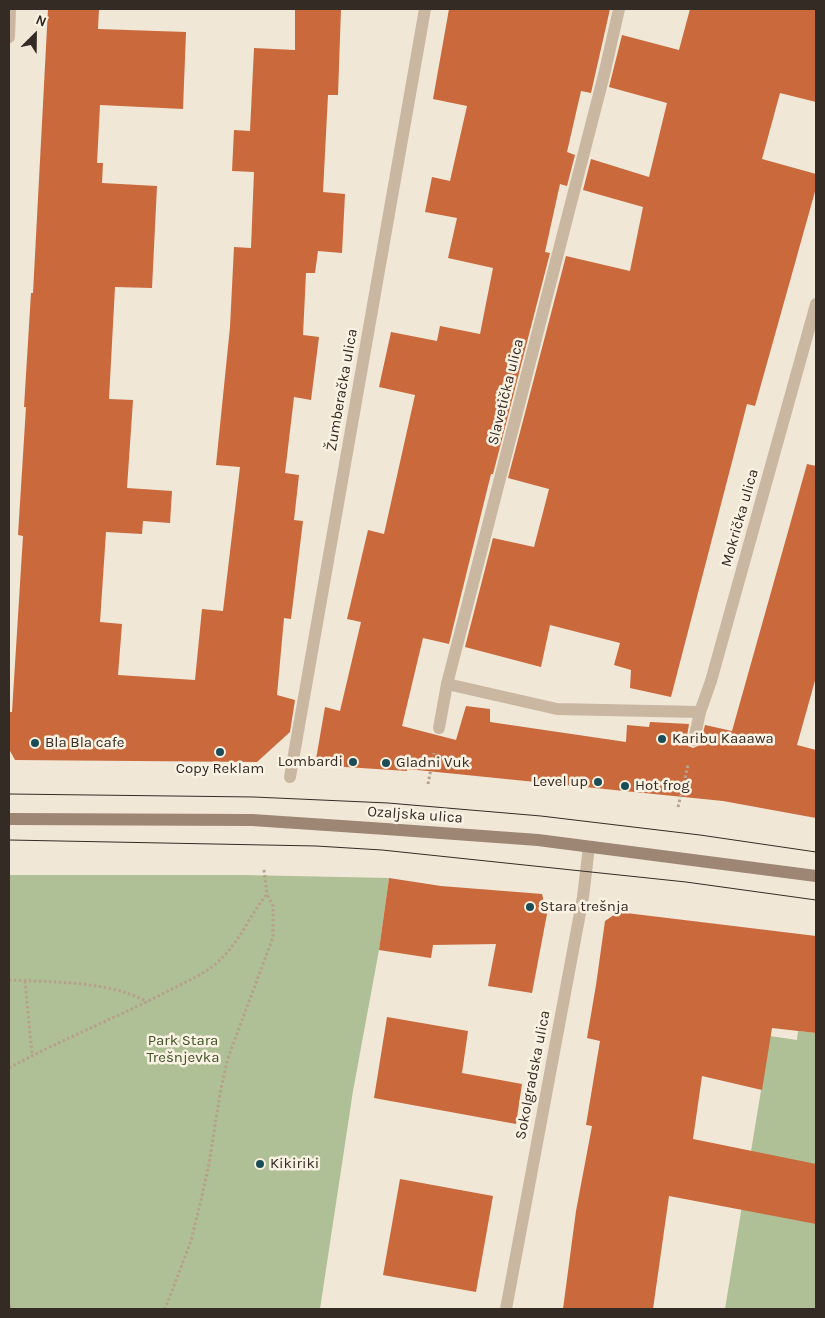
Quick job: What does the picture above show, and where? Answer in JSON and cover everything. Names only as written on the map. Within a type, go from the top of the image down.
[{"type":"main road","name":"Ozaljska ulica","points":[[9,819],[252,820],[538,840],[816,876]]},
{"type":"street","points":[[9,37],[10,9]]},
{"type":"street","name":"Žumberačka ulica","points":[[290,777],[425,9]]},
{"type":"street","name":"Slavetička ulica","points":[[439,728],[447,684],[604,75],[619,9]]},
{"type":"street","name":"Mokrička ulica","points":[[694,740],[700,712],[711,681],[816,304]]},
{"type":"street","points":[[447,684],[557,708],[700,712]]},
{"type":"street","name":"Sokolgradska ulica","points":[[506,1309],[581,907],[589,847]]},
{"type":"path","points":[[428,784],[439,728]]},
{"type":"path","points":[[678,808],[684,784]]},
{"type":"path","points":[[165,1309],[186,1256],[199,1209],[228,1058],[273,937],[273,906],[267,894],[264,870]]},
{"type":"path","points":[[9,1068],[32,1055],[147,1002],[202,974],[220,960],[243,933],[259,904],[267,894]]},
{"type":"path","points":[[9,980],[117,989],[147,1002]]},
{"type":"path","points":[[25,981],[32,1055]]},
{"type":"path","points":[[9,1306],[14,1309]]},
{"type":"green space","name":"Park Stara Trešnjevka","points":[[9,875],[244,875],[389,878],[379,950],[353,1091],[320,1309],[9,1309]]},
{"type":"green space","points":[[798,1031],[816,1033],[816,1309],[725,1309],[770,1036],[797,1040]]},
{"type":"building","points":[[48,9],[99,9],[98,29],[186,32],[183,109],[100,105],[97,163],[103,163],[102,183],[157,186],[152,288],[115,287],[109,399],[133,400],[127,488],[172,491],[170,523],[143,521],[142,534],[106,532],[100,622],[122,624],[118,675],[195,680],[202,609],[223,611],[240,467],[216,465],[230,327],[234,247],[251,248],[254,172],[232,171],[234,130],[250,131],[254,48],[295,50],[295,9],[341,9],[338,95],[328,95],[323,192],[345,194],[342,253],[318,251],[315,273],[306,273],[303,335],[319,337],[311,400],[294,397],[285,473],[299,475],[294,520],[303,521],[291,619],[284,618],[277,695],[295,700],[290,732],[257,762],[15,760],[9,749],[9,712],[12,712],[23,536],[18,535],[26,407],[24,407],[31,293],[33,293]]},
{"type":"building","points":[[449,9],[610,9],[591,93],[581,91],[567,152],[575,155],[567,186],[560,184],[545,252],[550,253],[493,474],[491,474],[449,644],[423,638],[402,726],[456,740],[466,706],[490,709],[490,722],[626,742],[627,725],[649,727],[650,722],[689,724],[686,742],[688,746],[693,748],[700,745],[705,725],[732,731],[807,464],[816,466],[816,677],[797,745],[816,750],[816,818],[723,801],[407,769],[407,771],[315,765],[325,707],[340,711],[361,622],[347,619],[368,530],[384,534],[415,395],[379,387],[391,332],[437,341],[440,326],[480,334],[493,268],[448,258],[457,218],[425,212],[432,177],[450,181],[467,106],[433,99]]},
{"type":"building","points":[[690,9],[816,9],[816,102],[780,93],[762,159],[816,174],[816,188],[755,406],[747,404],[671,697],[630,688],[631,670],[614,665],[620,643],[550,625],[541,667],[465,647],[493,538],[534,547],[549,489],[508,478],[566,256],[630,271],[643,207],[583,190],[591,159],[649,177],[667,103],[609,87],[622,35],[679,50]]},
{"type":"building","points":[[389,878],[441,886],[542,894],[547,914],[532,993],[488,986],[496,944],[433,945],[431,958],[379,950]]},
{"type":"building","points":[[618,912],[816,936],[816,1033],[772,1028],[762,1090],[702,1076],[693,1139],[816,1164],[816,1224],[669,1196],[653,1309],[563,1309],[576,1211],[592,1126],[586,1125],[600,1041],[587,1038],[605,921]]},
{"type":"building","points":[[387,1017],[468,1031],[462,1073],[522,1084],[516,1124],[374,1098]]},
{"type":"building","points":[[400,1179],[493,1196],[476,1292],[383,1275]]},
{"type":"tram line","points":[[9,794],[254,797],[388,803],[541,816],[700,835],[816,852]]},
{"type":"tram line","points":[[9,840],[316,846],[382,850],[686,882],[816,900]]},
{"type":"place","name":"Karibu Kaaawa","points":[[662,739]]},
{"type":"place","name":"Bla Bla cafe","points":[[35,743]]},
{"type":"place","name":"Copy Reklam","points":[[220,752]]},
{"type":"place","name":"Lombardi","points":[[353,762]]},
{"type":"place","name":"Gladni Vuk","points":[[386,763]]},
{"type":"place","name":"Level up","points":[[598,782]]},
{"type":"place","name":"Hot frog","points":[[625,786]]},
{"type":"place","name":"Stara trešnja","points":[[530,907]]},
{"type":"place","name":"Kikiriki","points":[[260,1164]]}]
